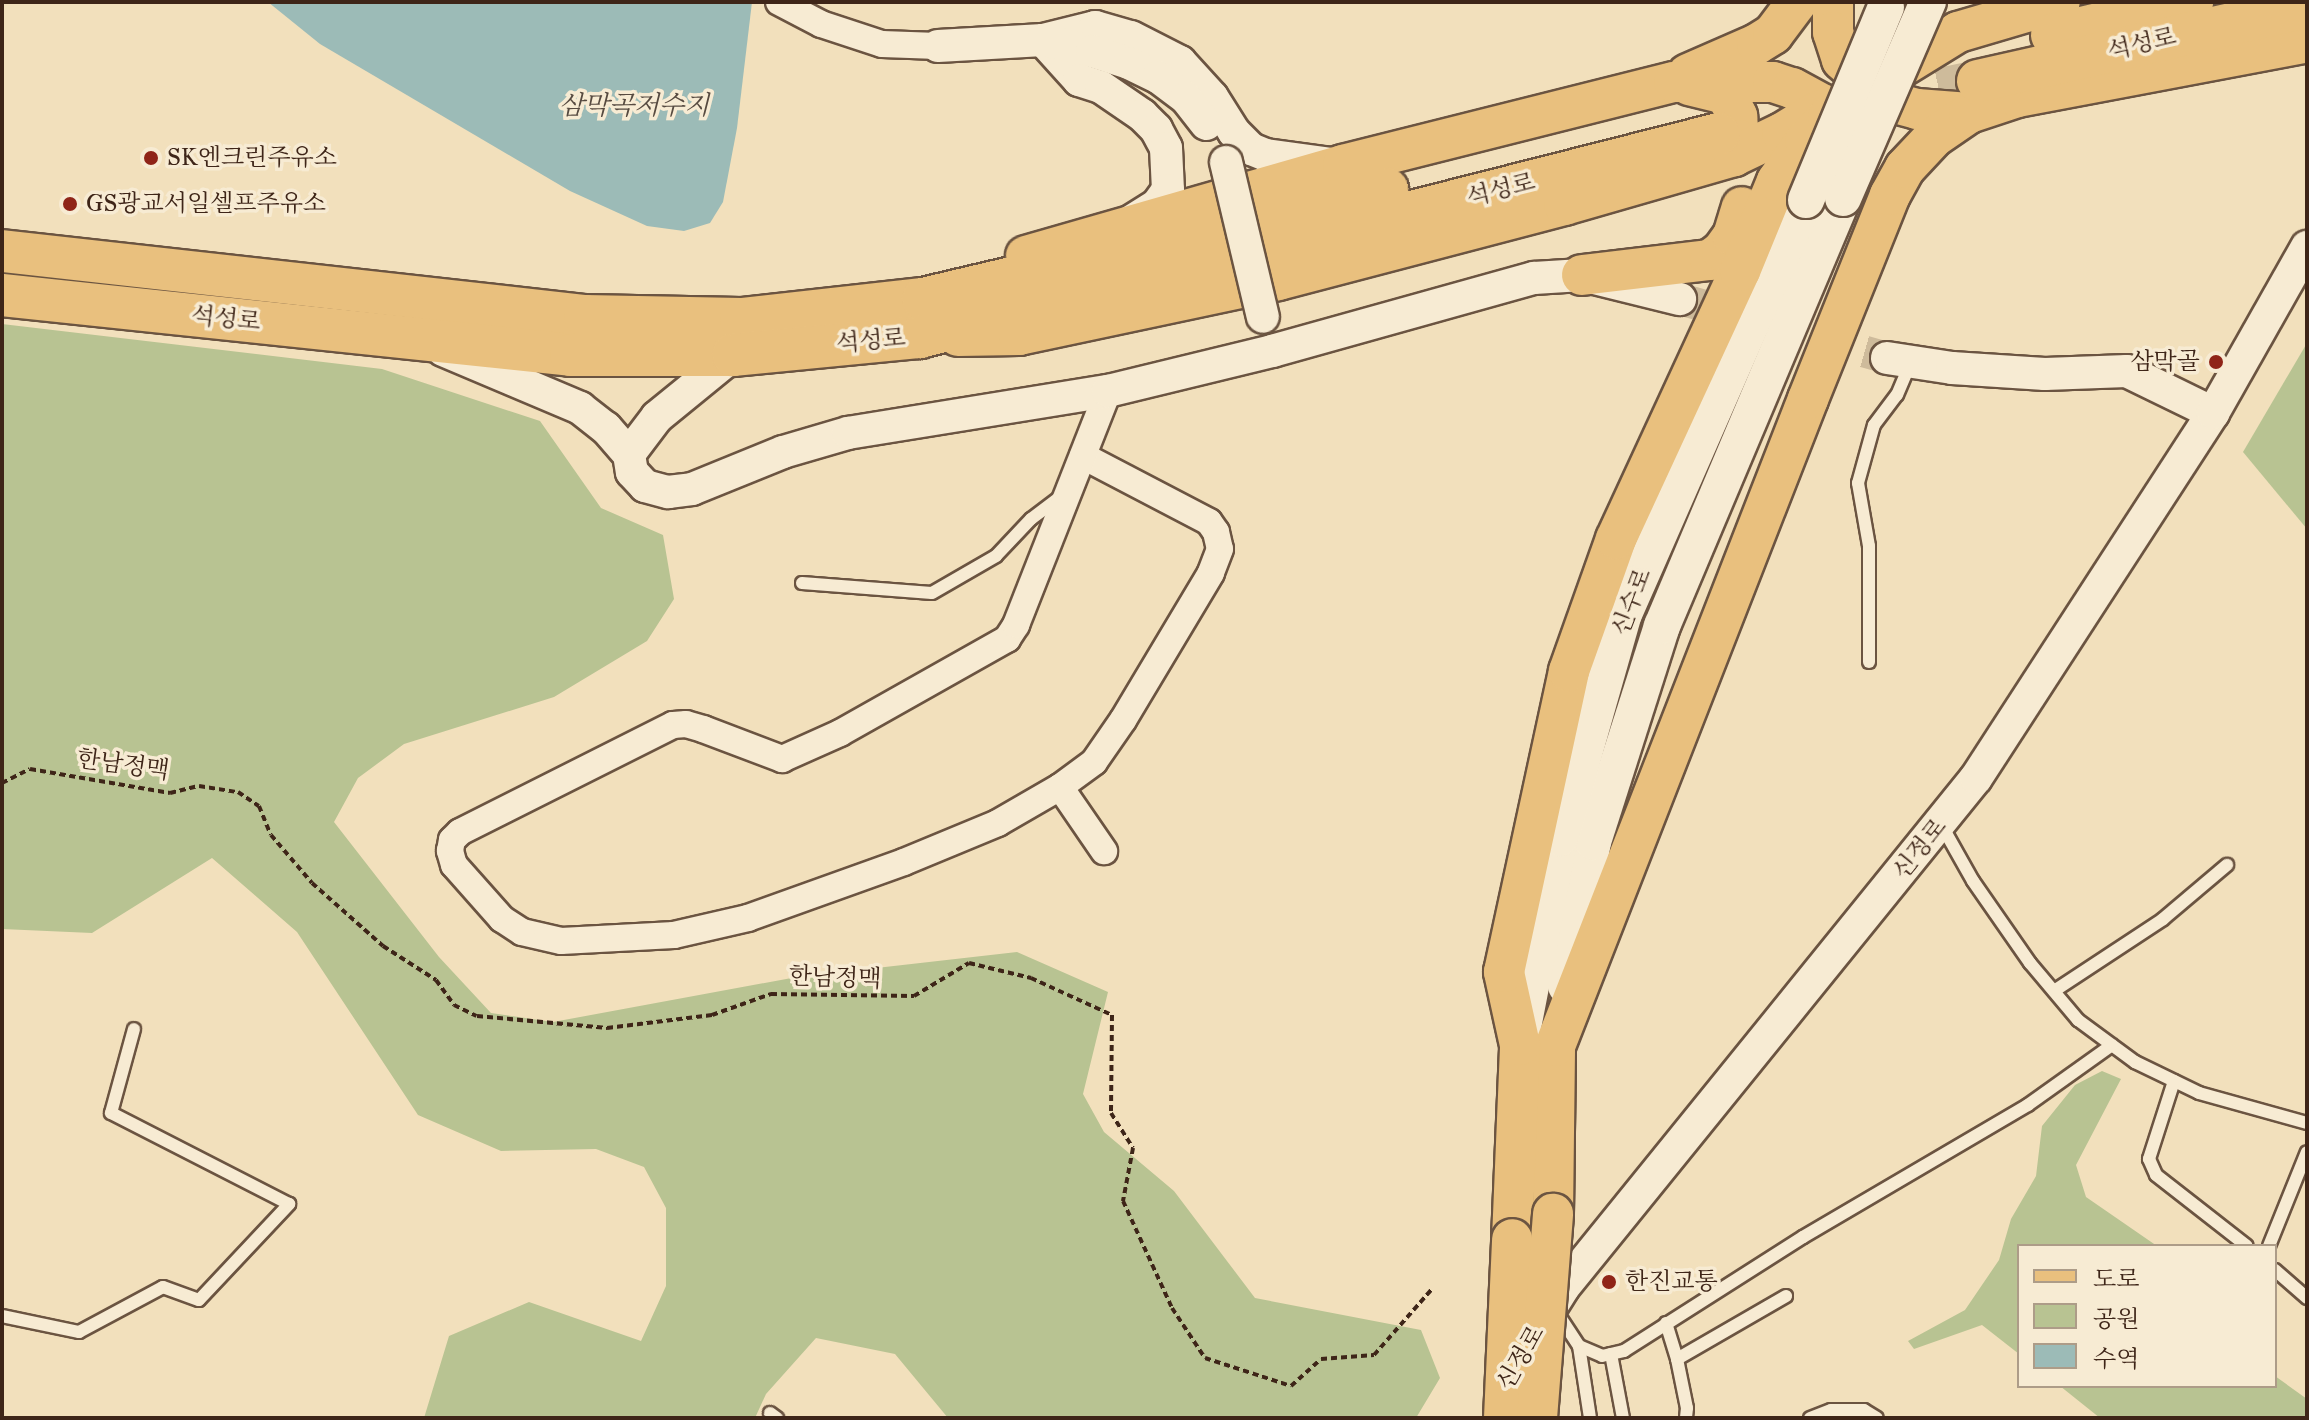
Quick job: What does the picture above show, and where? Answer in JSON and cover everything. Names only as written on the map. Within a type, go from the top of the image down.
[{"type":"highway","name":"석성로","points":[[1964,56],[2192,2]]},
{"type":"highway","name":"석성로","points":[[1964,56],[2307,7]]},
{"type":"highway","name":"석성로","points":[[2,295],[571,355],[733,355],[922,318],[1722,133]]},
{"type":"highway","name":"석성로","points":[[2,251],[585,316],[922,318]]},
{"type":"main road","points":[[922,318],[1016,259],[1343,165],[1674,82],[1773,34],[1797,2]]},
{"type":"main road","points":[[1833,2],[1833,32],[1842,60],[1891,102],[1917,109],[1964,56],[2060,2]]},
{"type":"main road","name":"신수로","points":[[1537,1418],[1553,1214],[1538,1046],[1593,842],[1662,626],[1928,2]]},
{"type":"main road","name":"신수로","points":[[1504,1418],[1512,1239],[1538,1046],[1560,838],[1624,614],[1806,200],[1887,5]]},
{"type":"main road","points":[[922,318],[1019,335],[1278,280],[1678,175],[1722,133],[1782,133],[1830,109],[1868,82],[1914,42],[1964,56]]},
{"type":"main road","points":[[2017,97],[1954,50],[1957,70],[1977,93],[2017,97],[2307,42]]},
{"type":"main road","points":[[1538,1046],[1890,195],[1905,168],[1934,137],[1964,56]]},
{"type":"main road","points":[[1674,82],[1773,82],[1830,109],[1878,146],[1890,169],[1890,195]]},
{"type":"main road","points":[[1674,82],[1726,94],[1737,116],[1739,140],[1722,133]]},
{"type":"main road","points":[[1538,1046],[1504,972],[1569,671],[1616,539],[1740,271],[1777,181],[1830,109]]},
{"type":"main road","points":[[1678,175],[1730,189],[1742,207],[1746,221],[1740,271]]},
{"type":"main road","points":[[1582,275],[1710,260],[1733,236],[1742,207]]},
{"type":"street","points":[[779,2],[821,24],[882,44],[938,46],[1043,40],[1095,27],[1131,37],[1180,62],[1212,97],[1234,132],[1251,149],[1266,155],[1343,165]]},
{"type":"street","points":[[1043,40],[1129,63],[1158,77],[1186,98],[1213,132],[1226,162],[1272,351]]},
{"type":"street","points":[[1043,40],[1079,80],[1110,92],[1142,115],[1156,129],[1166,148],[1168,190],[1157,205],[1121,228]]},
{"type":"street","name":"신정로","points":[[1487,1418],[1553,1305],[1976,778],[2213,413],[2307,247]]},
{"type":"street","points":[[418,339],[580,408],[606,428],[629,454],[632,472],[645,486],[668,492],[680,491],[848,433],[1108,391],[1272,351],[1478,291],[1534,278],[1582,275],[1680,299]]},
{"type":"street","points":[[629,454],[657,417],[733,355]]},
{"type":"street","points":[[1899,360],[2045,374],[2127,371],[2213,413]]},
{"type":"street","points":[[1083,456],[1209,522],[1216,532],[1220,549],[1211,573],[1123,720],[1094,762],[1060,787],[998,823],[904,862],[748,918],[674,935],[561,941],[522,932],[502,919],[454,865],[450,851],[452,840],[460,832],[673,725],[695,726],[782,759],[840,733],[977,659],[1007,639],[1016,625],[1108,391]]},
{"type":"street","points":[[1060,787],[1104,851]]},
{"type":"lane","points":[[1869,662],[1869,546],[1858,483],[1874,425],[1897,395],[1899,360]]},
{"type":"lane","points":[[802,583],[932,593],[996,556],[1031,519],[1070,489]]},
{"type":"lane","points":[[1940,823],[1973,881],[2078,1020],[2135,1062],[2199,1093],[2307,1123]]},
{"type":"lane","points":[[2054,991],[2163,919],[2227,865]]},
{"type":"lane","points":[[2,1316],[79,1332],[163,1287],[199,1300],[289,1204],[111,1113],[134,1029]]},
{"type":"lane","points":[[1579,1346],[1602,1356],[1624,1351],[1803,1237],[2028,1105],[2112,1045]]},
{"type":"lane","points":[[2174,1081],[2149,1159],[2156,1175],[2244,1244]]},
{"type":"lane","points":[[2270,1244],[2307,1152]]},
{"type":"lane","points":[[2293,1193],[2307,1199]]},
{"type":"lane","points":[[2277,1272],[2307,1298]]},
{"type":"lane","points":[[1677,1359],[1786,1296]]},
{"type":"lane","points":[[1553,1305],[1579,1346],[1590,1418]]},
{"type":"lane","points":[[1666,1323],[1677,1359],[1687,1408],[1686,1418]]},
{"type":"lane","points":[[1611,1354],[1623,1418]]},
{"type":"lane","points":[[1810,1418],[1831,1410],[1864,1410],[1877,1418]]},
{"type":"path","name":"한남정맥","points":[[2,783],[30,769],[170,793],[199,786],[238,792],[259,806],[271,835],[312,883],[383,946],[436,980],[454,1005],[477,1016],[607,1028],[712,1015],[771,994],[914,996],[969,963],[1031,978],[1112,1015],[1111,1113],[1133,1148],[1123,1201],[1172,1308],[1205,1358],[1291,1386],[1321,1359],[1374,1355],[1432,1289]]},
{"type":"green space","points":[[2,324],[382,369],[540,421],[601,508],[663,535],[674,599],[647,641],[554,697],[404,744],[358,778],[334,822],[439,957],[491,1013],[553,1022],[797,977],[1017,952],[1108,992],[1083,1094],[1104,1132],[1174,1191],[1255,1298],[1421,1330],[1440,1378],[1416,1418],[948,1418],[895,1354],[816,1338],[766,1394],[755,1418],[424,1418],[449,1336],[529,1302],[641,1341],[666,1286],[666,1208],[644,1167],[596,1149],[501,1151],[418,1115],[297,932],[212,858],[92,933],[2,929]]},
{"type":"green space","points":[[2307,343],[2307,529],[2243,452]]},
{"type":"green space","points":[[2102,1071],[2121,1079],[2076,1165],[2086,1197],[2154,1244],[2017,1244],[2017,1352],[1982,1325],[1914,1349],[1908,1341],[1965,1310],[1999,1260],[2011,1219],[2036,1176],[2042,1126],[2075,1085]]},
{"type":"green space","points":[[2277,1377],[2307,1399],[2307,1418],[2100,1418],[2062,1388],[2277,1388]]},
{"type":"water","name":"삼막곡저수지","points":[[268,2],[752,2],[737,128],[723,202],[710,223],[684,231],[647,226],[570,191],[320,44]]},
{"type":"tunnel","points":[[1877,102],[1978,81]]},
{"type":"tunnel","points":[[1680,299],[1887,358]]},
{"type":"place","name":"SK엔크린주유소","points":[[151,158]]},
{"type":"place","name":"GS광교서일셀프주유소","points":[[70,204]]},
{"type":"place","name":"삼막골","points":[[2216,362]]},
{"type":"place","name":"한진교통","points":[[1609,1282]]}]
